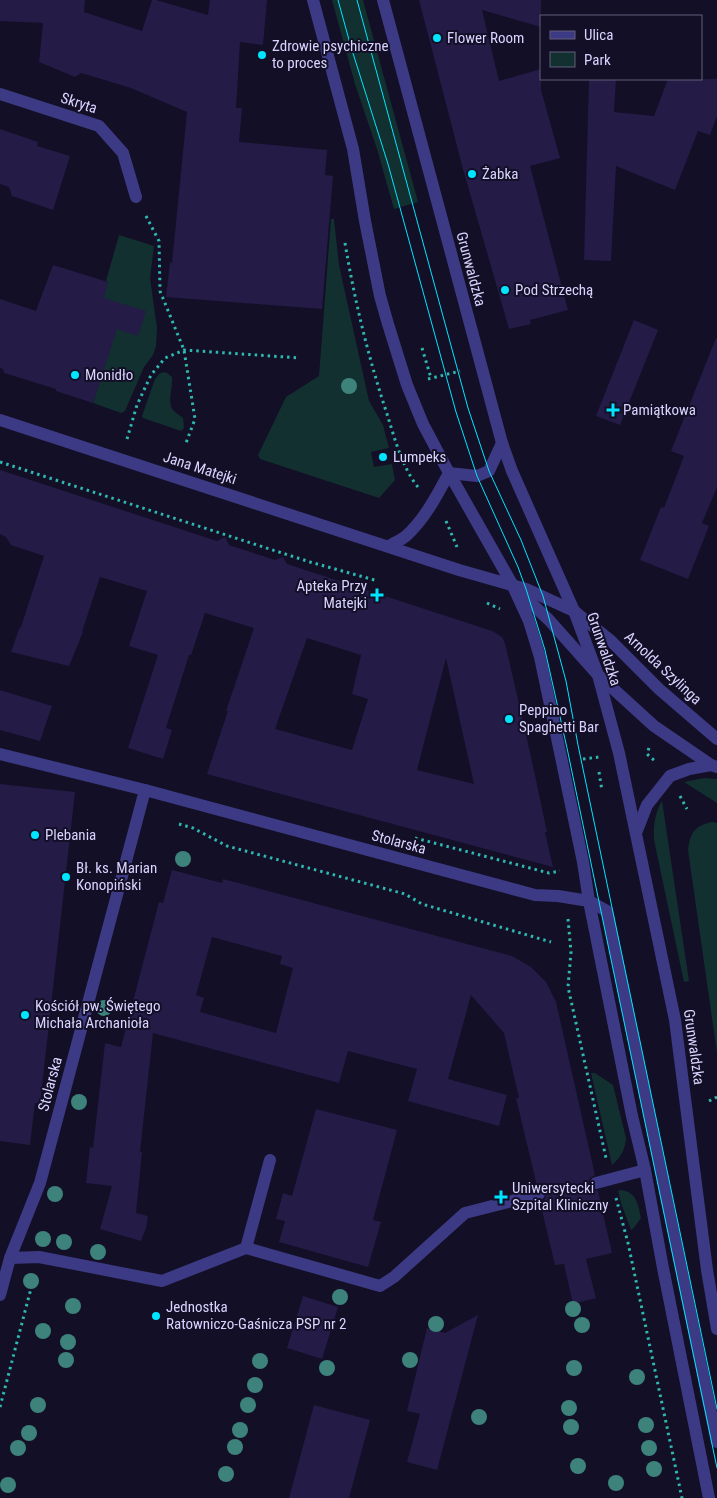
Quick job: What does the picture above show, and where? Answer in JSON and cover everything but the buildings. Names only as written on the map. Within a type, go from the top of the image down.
[{"type":"street","points":[[313,0],[353,149],[376,273],[388,324],[407,385],[423,424],[512,584],[529,621],[540,657],[583,862],[632,1116],[645,1170],[664,1278],[709,1498]]},
{"type":"street","name":"Grunwaldzka","points":[[382,0],[502,443],[512,471],[574,611],[598,675],[619,753],[675,1020],[705,1260],[717,1329]]},
{"type":"street","name":"Skryta","points":[[0,94],[99,126],[123,153],[136,197]]},
{"type":"street","name":"Jana Matejki","points":[[0,420],[459,570],[512,584]]},
{"type":"street","points":[[449,473],[477,476],[489,471],[502,443]]},
{"type":"street","points":[[389,546],[406,536],[432,503],[449,473]]},
{"type":"street","points":[[512,584],[549,620],[598,675],[654,726],[714,766]]},
{"type":"street","name":"Arnolda Szylinga","points":[[512,584],[574,611],[611,641],[659,689],[717,739]]},
{"type":"street","name":"Stolarska","points":[[0,754],[145,790],[535,895],[558,896],[589,901]]},
{"type":"street","points":[[636,833],[647,805],[670,776],[689,769],[714,766]]},
{"type":"street","name":"Stolarska","points":[[0,1295],[10,1258],[40,1183],[145,790]]},
{"type":"street","points":[[589,901],[607,911],[717,1442]]},
{"type":"street","points":[[246,1248],[270,1160]]},
{"type":"street","points":[[596,1182],[645,1170]]},
{"type":"street","points":[[10,1258],[39,1257],[162,1281],[246,1248],[380,1286],[394,1277],[465,1214],[538,1194]]},
{"type":"path","points":[[136,197],[159,241],[160,291],[184,350],[195,419],[186,443]]},
{"type":"path","points":[[422,348],[431,378]]},
{"type":"path","points":[[120,459],[137,405],[151,375],[164,358],[184,350],[300,358]]},
{"type":"path","points":[[421,381],[458,371]]},
{"type":"path","points":[[399,453],[416,485],[444,517],[458,550],[459,570]]},
{"type":"path","points":[[0,462],[310,562],[378,582]]},
{"type":"path","points":[[483,601],[493,604],[502,610]]},
{"type":"path","points":[[562,764],[619,753],[647,754]]},
{"type":"path","points":[[176,823],[193,828],[226,846],[404,894],[422,904],[551,942]]},
{"type":"path","points":[[708,1100],[717,1097]]},
{"type":"path","points":[[0,1407],[39,1257]]},
{"type":"green space","points":[[332,0],[363,0],[418,202],[394,209],[377,149],[355,84]]},
{"type":"green space","points":[[331,219],[334,219],[339,265],[369,401],[383,425],[389,448],[371,452],[374,467],[392,464],[395,480],[379,498],[260,459],[258,455],[286,397],[319,376]]},
{"type":"green space","points":[[119,235],[154,246],[150,278],[157,328],[156,346],[153,355],[144,367],[125,411],[121,413],[93,403],[114,336],[98,314]]},
{"type":"green space","points":[[163,372],[172,377],[170,403],[174,411],[183,418],[184,428],[181,431],[143,418],[142,416],[155,379]]},
{"type":"green space","points":[[704,778],[717,779],[717,803],[684,782]]},
{"type":"green space","points":[[662,801],[689,981],[684,982],[654,840],[655,819]]},
{"type":"green space","points":[[712,822],[717,823],[717,1053],[688,850],[694,831]]},
{"type":"green space","points":[[591,1073],[595,1073],[613,1085],[626,1138],[622,1153],[612,1165]]},
{"type":"green space","points":[[618,1190],[629,1192],[637,1203],[641,1218],[631,1230],[621,1203]]},
{"type":"tram line","points":[[338,0],[388,164],[456,412],[477,476],[518,567],[545,650],[717,1468]]},
{"type":"tram line","points":[[357,0],[468,408],[489,471],[521,540],[543,596],[566,681],[717,1409]]},
{"type":"place","name":"Flower Room","points":[[437,38]]},
{"type":"place","name":"Zdrowie psychiczne to proces","points":[[262,55]]},
{"type":"place","name":"Żabka","points":[[472,174]]},
{"type":"place","name":"Pod Strzechą","points":[[505,290]]},
{"type":"place","name":"Monidło","points":[[75,375]]},
{"type":"place","name":"Pamiątkowa","points":[[613,410]]},
{"type":"place","name":"Lumpeks","points":[[383,457]]},
{"type":"place","name":"Apteka Przy Matejki","points":[[377,595]]},
{"type":"place","name":"Peppino Spaghetti Bar","points":[[509,719]]},
{"type":"place","name":"Plebania","points":[[35,835]]},
{"type":"place","name":"Bł. ks. Marian Konopiński","points":[[66,877]]},
{"type":"place","name":"Kościół pw. Świętego Michała Archanioła","points":[[25,1015]]},
{"type":"place","name":"Uniwersytecki Szpital Kliniczny","points":[[501,1197]]},
{"type":"place","name":"Jednostka Ratowniczo-Gaśnicza PSP nr 2","points":[[156,1316]]}]
